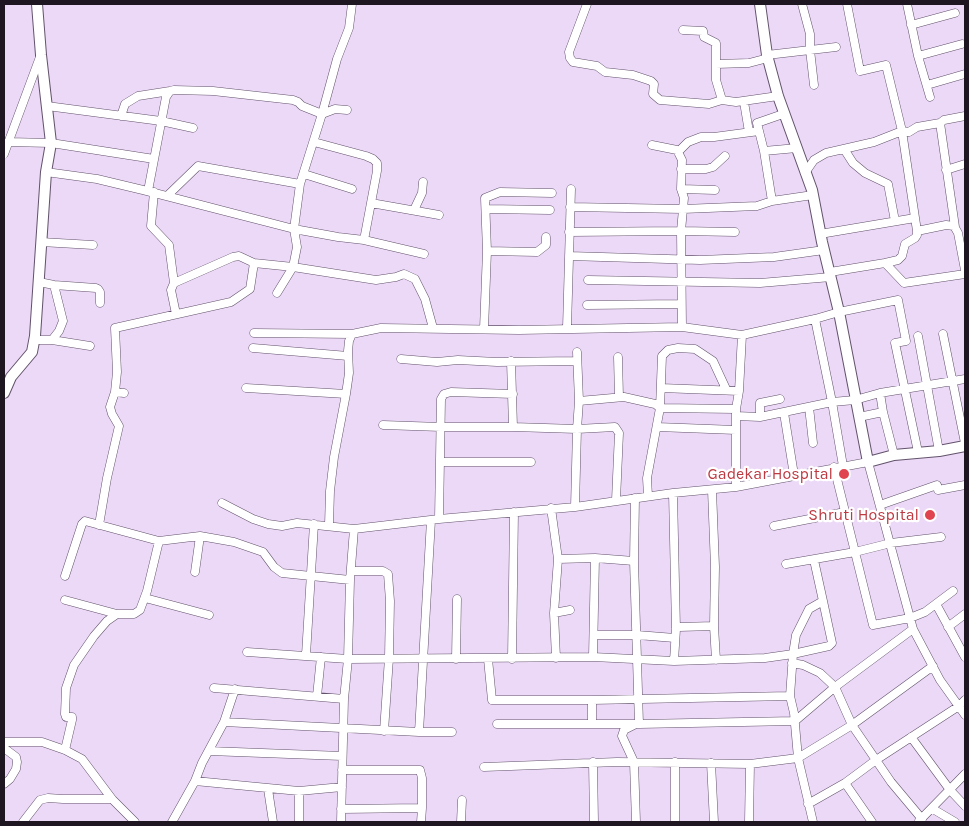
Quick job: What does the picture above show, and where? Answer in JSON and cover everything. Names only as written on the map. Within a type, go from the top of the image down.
[{"type":"street","points":[[4,393],[11,377],[32,352],[35,340],[46,172],[51,143],[37,4]]},
{"type":"street","points":[[277,293],[293,267],[297,247],[294,229],[300,184],[314,142],[337,59],[349,28],[352,4]]},
{"type":"street","points":[[587,4],[569,52],[573,62],[597,66],[605,72],[633,75],[651,81],[654,84],[653,94],[660,100],[709,104],[722,100],[744,102],[778,96]]},
{"type":"street","points":[[760,4],[768,56],[778,96],[812,195],[839,312],[868,462],[913,629],[933,666],[965,716]]},
{"type":"street","points":[[802,4],[810,34],[814,85]]},
{"type":"street","points":[[588,280],[760,283],[830,275],[898,260],[902,256],[905,244],[915,238],[917,231],[902,131],[886,65],[860,71],[847,4]]},
{"type":"street","points":[[906,4],[930,97]]},
{"type":"street","points":[[911,25],[955,13]]},
{"type":"street","points":[[683,30],[703,31],[704,37],[716,43],[716,80],[722,100]]},
{"type":"street","points":[[918,56],[962,44]]},
{"type":"street","points":[[716,64],[749,63],[768,56],[836,47]]},
{"type":"street","points":[[4,154],[41,55]]},
{"type":"street","points":[[927,85],[965,74]]},
{"type":"street","points":[[121,116],[125,104],[138,96],[174,90],[213,91],[293,100],[322,114],[335,109],[347,110]]},
{"type":"street","points":[[170,91],[166,97],[154,160],[151,192],[151,226],[169,245],[174,283]]},
{"type":"street","points":[[744,102],[749,132]]},
{"type":"street","points":[[47,106],[161,121],[193,128]]},
{"type":"street","points":[[772,201],[764,151],[757,123],[783,114]]},
{"type":"street","points":[[805,173],[814,160],[826,153],[874,142],[902,131],[909,132],[917,127],[965,116]]},
{"type":"street","points":[[940,123],[955,227],[965,270]]},
{"type":"street","points":[[678,152],[688,142],[701,137],[759,131]]},
{"type":"street","points":[[8,142],[51,143],[154,160]]},
{"type":"street","points":[[314,142],[366,156],[377,163],[364,240]]},
{"type":"street","points":[[652,144],[678,152],[682,160],[681,189],[684,198],[681,231],[682,327]]},
{"type":"street","points":[[764,151],[797,148]]},
{"type":"street","points":[[844,149],[853,163],[865,173],[888,184],[895,221]]},
{"type":"street","points":[[681,169],[706,169],[713,167],[725,156]]},
{"type":"street","points":[[946,170],[965,164]]},
{"type":"street","points":[[166,196],[198,166],[300,184]]},
{"type":"street","points":[[46,172],[97,179],[294,229],[364,240],[424,254]]},
{"type":"street","points":[[304,174],[352,188]]},
{"type":"street","points":[[414,210],[422,193],[423,182]]},
{"type":"street","points":[[567,328],[571,189]]},
{"type":"street","points":[[681,189],[715,190]]},
{"type":"street","points":[[484,329],[487,252],[485,198],[500,192],[552,193]]},
{"type":"street","points":[[570,207],[683,209],[757,206],[772,201],[812,195]]},
{"type":"street","points":[[371,202],[440,215]]},
{"type":"street","points":[[486,209],[550,210]]},
{"type":"street","points":[[820,234],[915,218]]},
{"type":"street","points":[[917,231],[946,225],[955,227]]},
{"type":"street","points":[[569,232],[735,232]]},
{"type":"street","points":[[487,252],[537,252],[546,245],[546,237]]},
{"type":"street","points":[[41,242],[93,245]]},
{"type":"street","points":[[568,256],[700,260],[774,257],[824,250]]},
{"type":"street","points":[[176,314],[170,290],[174,283],[239,256],[254,263],[376,280],[396,278],[404,274],[415,279],[419,285],[433,328]]},
{"type":"street","points":[[99,525],[119,426],[110,408],[115,392],[117,372],[115,328],[231,302],[250,289],[254,263]]},
{"type":"street","points":[[885,263],[904,284],[965,274]]},
{"type":"street","points":[[38,282],[98,289],[100,303]]},
{"type":"street","points":[[52,340],[59,331],[63,320],[54,285]]},
{"type":"street","points":[[254,333],[352,334],[381,328],[519,330],[682,327],[742,335],[898,300],[906,341],[895,343],[918,452]]},
{"type":"street","points":[[587,304],[681,304]]},
{"type":"street","points":[[815,319],[843,466]]},
{"type":"street","points":[[329,525],[330,491],[349,373],[349,341],[352,334]]},
{"type":"street","points":[[222,503],[253,519],[268,524],[282,526],[297,523],[354,529],[575,507],[673,492],[736,487],[868,462],[894,455],[939,451],[965,444],[943,334]]},
{"type":"street","points":[[736,487],[736,413],[742,335]]},
{"type":"street","points":[[918,336],[939,451]]},
{"type":"street","points":[[35,340],[52,340],[90,346]]},
{"type":"street","points":[[253,348],[348,356]]},
{"type":"street","points":[[648,496],[648,471],[660,408],[662,356],[668,350],[678,348],[695,349],[713,361],[726,389]]},
{"type":"street","points":[[575,507],[577,429],[580,400],[577,352]]},
{"type":"street","points":[[618,357],[619,397]]},
{"type":"street","points":[[400,359],[437,362],[458,360],[577,361]]},
{"type":"street","points":[[511,361],[513,427]]},
{"type":"street","points":[[580,400],[619,397],[655,404],[660,408],[736,413],[760,418],[832,402],[855,400],[880,393],[965,379]]},
{"type":"street","points":[[246,388],[346,394]]},
{"type":"street","points":[[661,388],[739,391]]},
{"type":"street","points":[[115,392],[124,393]]},
{"type":"street","points":[[419,732],[440,462],[441,398],[444,394],[451,392],[513,394]]},
{"type":"street","points":[[880,393],[894,455]]},
{"type":"street","points":[[760,418],[760,404],[780,399]]},
{"type":"street","points":[[809,407],[813,443]]},
{"type":"street","points":[[859,417],[884,412]]},
{"type":"street","points":[[784,413],[794,475]]},
{"type":"street","points":[[383,425],[577,429],[615,427],[618,429],[616,500]]},
{"type":"street","points":[[657,427],[736,430]]},
{"type":"street","points":[[440,462],[531,462]]},
{"type":"street","points":[[834,467],[873,625],[910,618],[925,612],[953,591]]},
{"type":"street","points":[[880,505],[937,485],[938,490],[965,485]]},
{"type":"street","points":[[712,490],[716,660]]},
{"type":"street","points":[[673,492],[676,633],[674,661]]},
{"type":"street","points":[[635,498],[634,561],[639,724]]},
{"type":"street","points":[[551,508],[558,559],[554,613],[556,658]]},
{"type":"street","points":[[512,659],[514,512]]},
{"type":"street","points":[[774,526],[845,512]]},
{"type":"street","points":[[66,576],[82,524],[85,522],[159,541],[200,536],[234,542],[263,552],[274,567],[282,573],[350,580]]},
{"type":"street","points":[[306,655],[314,524]]},
{"type":"street","points":[[341,822],[344,699],[348,659],[350,580],[354,529]]},
{"type":"street","points":[[195,572],[200,536]]},
{"type":"street","points":[[786,564],[854,552],[891,543],[940,538]]},
{"type":"street","points":[[65,600],[116,614],[137,613],[145,598],[159,541]]},
{"type":"street","points":[[558,559],[595,558],[634,561]]},
{"type":"street","points":[[593,657],[595,558]]},
{"type":"street","points":[[247,652],[348,659],[593,657],[674,661],[793,654],[829,646],[832,643],[814,560]]},
{"type":"street","points":[[351,571],[383,571],[388,574],[390,658],[384,730]]},
{"type":"street","points":[[145,598],[208,615]]},
{"type":"street","points":[[456,659],[458,599]]},
{"type":"street","points":[[813,822],[798,758],[790,696],[796,635],[809,609],[823,602]]},
{"type":"street","points":[[936,604],[965,658]]},
{"type":"street","points":[[554,613],[570,610]]},
{"type":"street","points":[[65,750],[72,720],[72,717],[66,717],[65,714],[66,688],[74,665],[100,629],[116,614]]},
{"type":"street","points":[[948,627],[965,614]]},
{"type":"street","points":[[676,633],[679,627],[714,626]]},
{"type":"street","points":[[497,724],[794,721],[835,687],[913,629]]},
{"type":"street","points":[[594,635],[676,633]]},
{"type":"street","points":[[318,696],[321,656]]},
{"type":"street","points":[[488,659],[492,700],[790,696]]},
{"type":"street","points":[[792,663],[803,665],[820,673],[835,687],[852,725],[890,782],[920,821],[965,774]]},
{"type":"street","points":[[484,767],[594,762],[750,764],[798,758],[852,725],[933,666]]},
{"type":"street","points":[[214,688],[344,699]]},
{"type":"street","points":[[172,822],[224,722],[235,689]]},
{"type":"street","points":[[592,700],[592,724]]},
{"type":"street","points":[[808,804],[846,783],[876,760],[959,706],[965,700]]},
{"type":"street","points":[[224,722],[452,732]]},
{"type":"street","points":[[636,822],[634,762],[622,736],[624,730],[639,724]]},
{"type":"street","points":[[911,737],[950,790],[965,806]]},
{"type":"street","points":[[4,742],[42,742],[65,750],[82,760],[112,798],[135,822]]},
{"type":"street","points":[[4,748],[16,757],[17,762],[16,770],[4,784]]},
{"type":"street","points":[[209,751],[342,756]]},
{"type":"street","points":[[594,762],[594,822]]},
{"type":"street","points":[[675,762],[675,822]]},
{"type":"street","points":[[711,763],[714,822]]},
{"type":"street","points":[[750,764],[750,822]]},
{"type":"street","points":[[342,770],[420,770],[422,772],[421,822]]},
{"type":"street","points":[[195,781],[299,791],[342,787]]},
{"type":"street","points":[[846,783],[872,822]]},
{"type":"street","points":[[268,789],[273,822]]},
{"type":"street","points":[[298,822],[299,791]]},
{"type":"street","points":[[23,822],[40,800],[48,798],[112,798]]},
{"type":"street","points":[[461,822],[462,800]]},
{"type":"street","points":[[341,809],[422,808]]},
{"type":"street","points":[[933,809],[956,822]]},
{"type":"street","points":[[176,814],[177,822]]},
{"type":"place","name":"Gadekar Hospital","points":[[844,474]]},
{"type":"place","name":"Shruti Hospital","points":[[930,515]]}]
